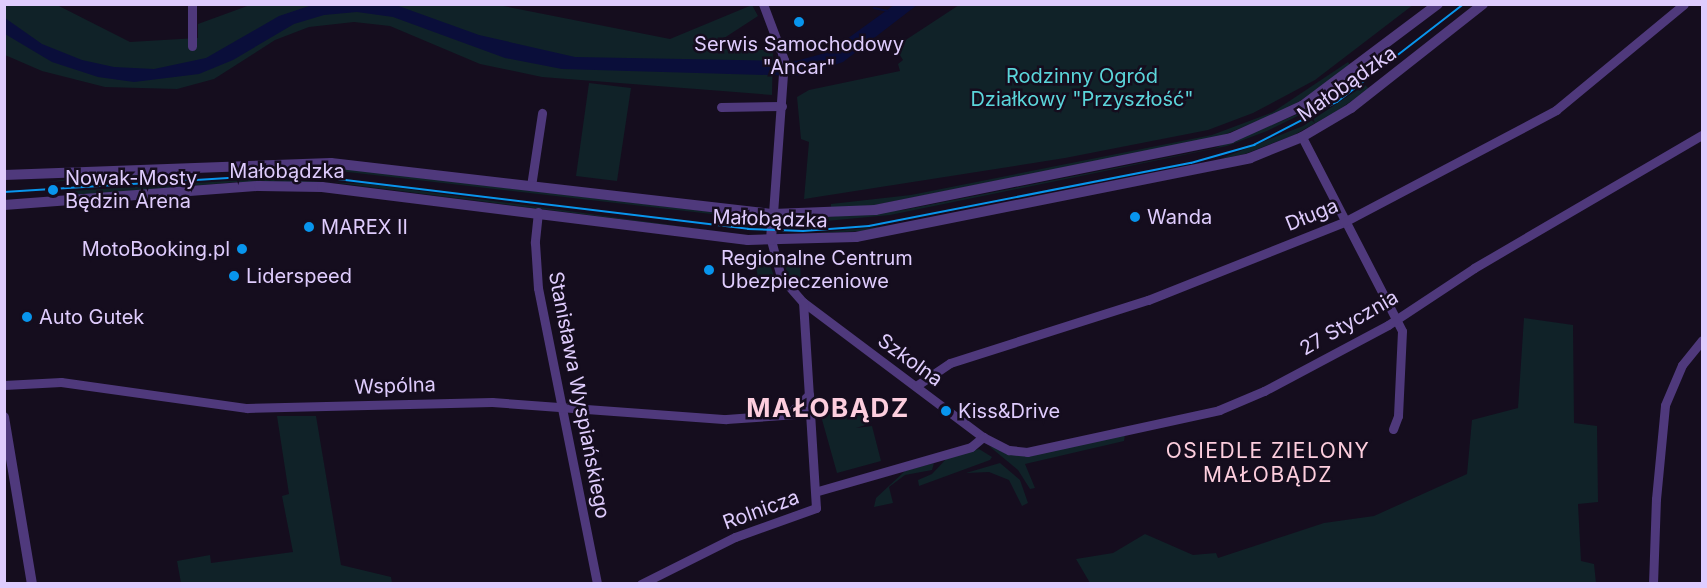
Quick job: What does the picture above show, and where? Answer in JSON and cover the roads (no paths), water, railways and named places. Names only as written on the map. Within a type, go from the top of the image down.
[{"type":"street","points":[[192,4],[192,46]]},
{"type":"street","points":[[763,4],[784,60],[771,240]]},
{"type":"street","name":"Małobądzka","points":[[4,175],[301,162],[773,214],[875,210],[1231,138],[1302,106],[1438,4]]},
{"type":"street","name":"Małobądzka","points":[[4,205],[300,186],[538,212],[668,231],[771,240],[839,239],[926,225],[1185,174],[1250,158],[1302,137],[1373,92],[1483,4]]},
{"type":"street","name":"Długa","points":[[916,386],[950,363],[1148,300],[1344,222],[1556,110],[1684,4]]},
{"type":"street","points":[[721,107],[782,106]]},
{"type":"street","points":[[531,186],[542,113]]},
{"type":"street","name":"27 Stycznia","points":[[983,437],[1009,450],[1027,452],[1219,410],[1264,391],[1388,325],[1395,317],[1702,135]]},
{"type":"street","points":[[1302,137],[1395,317],[1404,343],[1398,416],[1393,429]]},
{"type":"street","name":"Stanisława Wyspiańskiego","points":[[538,212],[535,243],[538,288],[597,584]]},
{"type":"street","name":"Szkolna","points":[[771,240],[781,277],[803,302],[983,437]]},
{"type":"street","points":[[803,302],[818,491]]},
{"type":"street","points":[[805,316],[815,312]]},
{"type":"street","points":[[1653,584],[1657,487],[1665,405],[1682,365],[1702,340]]},
{"type":"street","name":"Wspólna","points":[[4,385],[61,382],[247,408],[492,402],[561,405],[726,419],[811,414]]},
{"type":"street","points":[[787,415],[810,395]]},
{"type":"street","points":[[4,417],[32,584]]},
{"type":"street","name":"Rolnicza","points":[[641,584],[735,537],[812,511],[819,503],[818,491],[972,447],[983,437]]},
{"type":"waterway","points":[[874,8],[888,11]]},
{"type":"tram line","points":[[4,192],[257,176],[321,177],[748,229],[803,231],[869,226],[1191,163],[1254,145],[1337,102],[1464,4]]},
{"type":"place","name":"Serwis Samochodowy \"Ancar\"","points":[[799,22]]},
{"type":"place","name":"Nowak-Mosty Będzin Arena","points":[[53,190]]},
{"type":"place","name":"Wanda","points":[[1135,217]]},
{"type":"place","name":"MAREX II","points":[[309,227]]},
{"type":"place","name":"MotoBooking.pl","points":[[242,249]]},
{"type":"place","name":"Regionalne Centrum Ubezpieczeniowe","points":[[709,270]]},
{"type":"place","name":"Liderspeed","points":[[234,276]]},
{"type":"place","name":"Auto Gutek","points":[[27,317]]},
{"type":"place","name":"Kiss&Drive","points":[[946,411]]},
{"type":"district","name":"MAŁOBĄDZ","points":[[828,408]]},
{"type":"district","name":"OSIEDLE ZIELONY MAŁOBĄDZ","points":[[1268,463]]},
{"type":"park label","name":"Rodzinny Ogród Działkowy \"Przyszłość\"","points":[[1082,88]]}]
